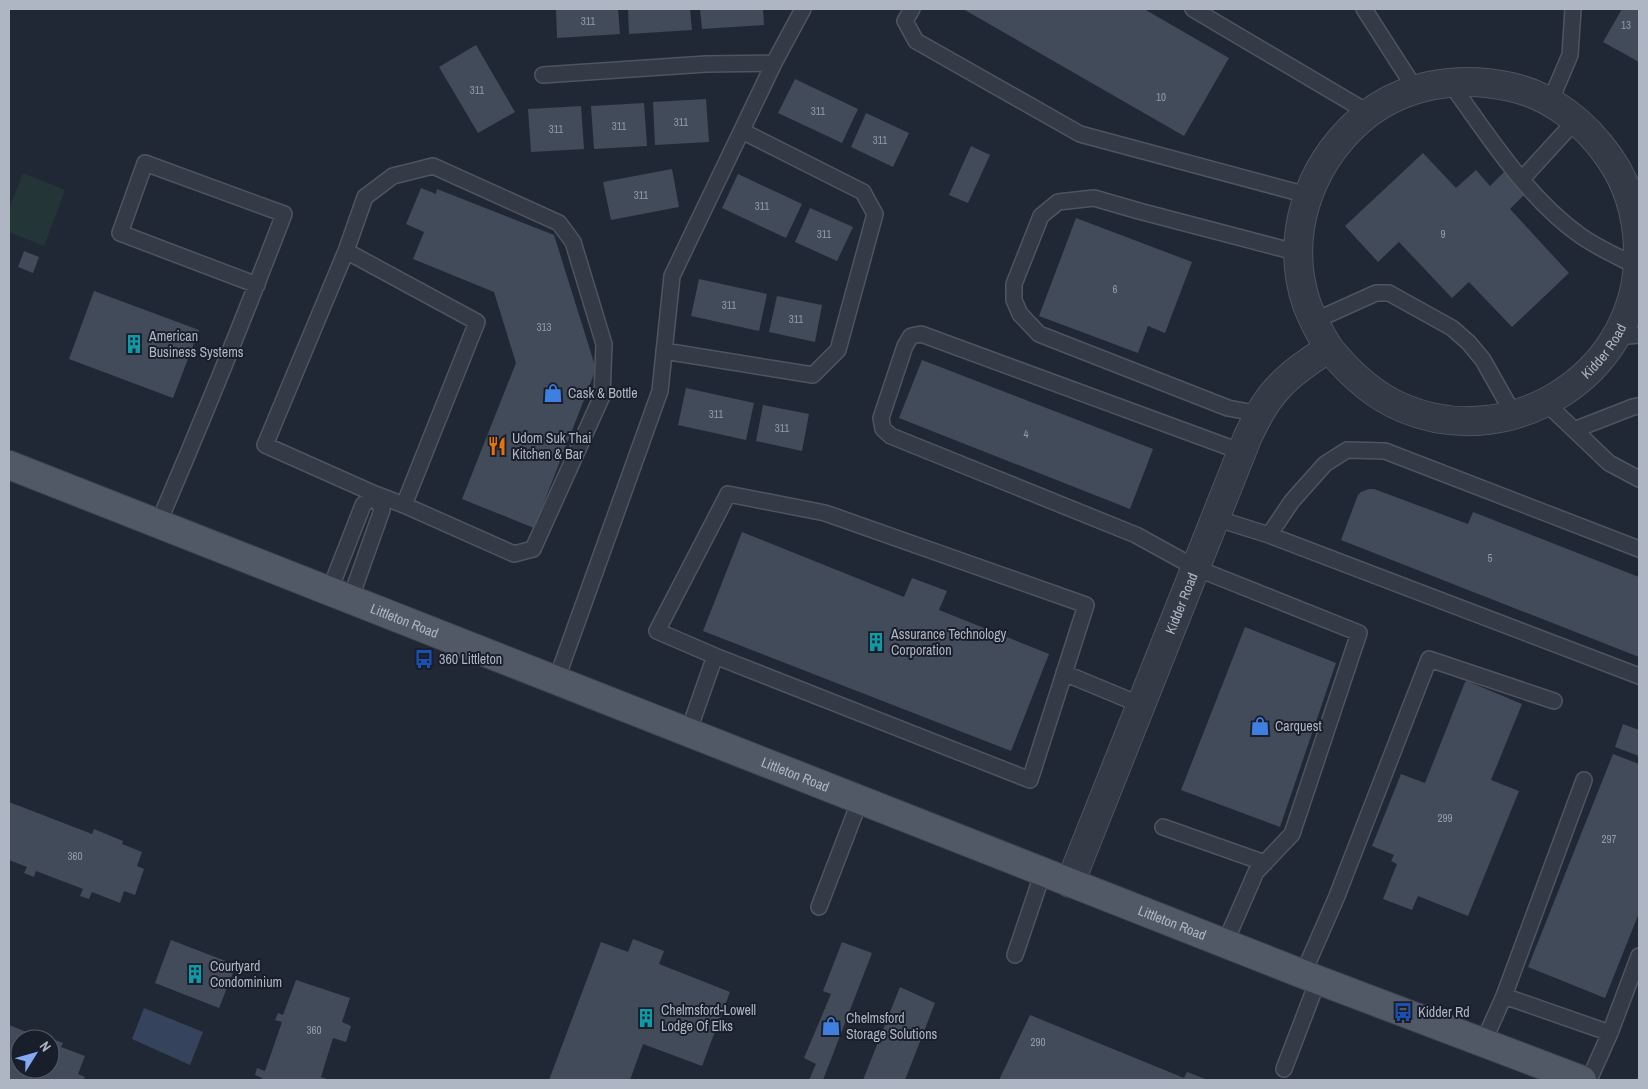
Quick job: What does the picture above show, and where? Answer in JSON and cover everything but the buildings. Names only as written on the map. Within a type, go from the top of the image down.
[{"type":"main road","name":"Littleton Road","points":[[9,465],[1310,977],[1582,1080]]},
{"type":"street","name":"Kidder Road","points":[[1458,81],[1490,82],[1520,89],[1550,102],[1576,120],[1599,142],[1617,168],[1631,177],[1630,198],[1637,228],[1638,266],[1634,292],[1626,315],[1627,336],[1602,357],[1586,375],[1567,390],[1546,403],[1514,415],[1475,421],[1427,416],[1382,398],[1362,383],[1344,367],[1329,348],[1314,321],[1307,304],[1301,280],[1299,253],[1302,217],[1307,195],[1325,158],[1345,133],[1369,113],[1397,97],[1426,86],[1458,81]]},
{"type":"street","name":"Kidder Road","points":[[1070,883],[1215,518],[1260,414],[1277,388],[1329,348]]},
{"type":"lane","points":[[556,681],[660,390],[672,276],[774,63],[803,9]]},
{"type":"lane","points":[[912,9],[905,21],[916,41],[1080,134],[1307,195]]},
{"type":"lane","points":[[1193,9],[1369,113]]},
{"type":"lane","points":[[1364,9],[1416,90]]},
{"type":"lane","points":[[1550,102],[1570,55],[1572,9]]},
{"type":"lane","points":[[543,75],[706,64],[774,63]]},
{"type":"lane","points":[[1450,83],[1522,178],[1554,214],[1582,237],[1638,266]]},
{"type":"lane","points":[[1522,178],[1576,120]]},
{"type":"lane","points":[[664,351],[813,375],[838,350],[875,214],[863,192],[742,131]]},
{"type":"lane","points":[[158,524],[210,405],[257,285],[284,214],[145,163],[120,233],[257,285]]},
{"type":"lane","points":[[433,166],[559,222],[573,242],[604,344],[602,396],[533,549],[514,554],[375,494],[265,444],[346,251],[366,197],[393,176],[433,166]]},
{"type":"lane","points":[[1260,414],[1228,408],[1039,334],[1020,314],[1014,300],[1014,284],[1041,216],[1058,202],[1094,198],[1299,253]]},
{"type":"lane","points":[[346,251],[476,322],[404,505]]},
{"type":"lane","points":[[1314,321],[1376,293],[1389,293],[1452,328],[1469,343],[1483,360],[1514,415]]},
{"type":"lane","points":[[1225,943],[1256,872],[1292,834],[1359,633],[1196,568],[1136,535],[891,436],[884,429],[881,418],[905,346],[911,336],[921,334],[1242,452]]},
{"type":"lane","points":[[1546,403],[1609,463],[1639,479]]},
{"type":"lane","points":[[1574,430],[1639,406]]},
{"type":"lane","points":[[1270,535],[1292,501],[1325,464],[1347,450],[1385,451],[1639,549]]},
{"type":"lane","points":[[340,596],[363,506],[375,494]]},
{"type":"lane","points":[[340,596],[382,510],[375,494]]},
{"type":"lane","points":[[728,494],[825,513],[1086,605],[1030,780],[714,656],[657,631],[728,494]]},
{"type":"lane","points":[[1215,518],[1270,535],[1639,676]]},
{"type":"lane","points":[[688,733],[714,656]]},
{"type":"lane","points":[[1284,1069],[1310,977],[1338,896],[1429,658],[1554,701]]},
{"type":"lane","points":[[1064,673],[1141,704]]},
{"type":"lane","points":[[1484,1043],[1504,996],[1584,780]]},
{"type":"lane","points":[[820,907],[860,800]]},
{"type":"lane","points":[[1163,827],[1265,863]]},
{"type":"lane","points":[[1015,955],[1043,872]]},
{"type":"lane","points":[[1589,1080],[1610,1033],[1639,956]]},
{"type":"lane","points":[[1504,996],[1610,1033]]},
{"type":"shaded area","points":[[23,173],[65,190],[44,246],[9,232],[9,209]]},
{"type":"water","points":[[144,1008],[203,1032],[190,1065],[132,1039]]},
{"type":"place","name":"American Business Systems","points":[[134,344]]},
{"type":"place","name":"Cask & Bottle","points":[[553,393]]},
{"type":"place","name":"Udom Suk Thai Kitchen & Bar","points":[[497,446]]},
{"type":"place","name":"Assurance Technology Corporation","points":[[876,642]]},
{"type":"place","name":"360 Littleton","points":[[424,659]]},
{"type":"place","name":"Carquest","points":[[1260,726]]},
{"type":"place","name":"Courtyard Condominium","points":[[195,974]]},
{"type":"place","name":"Kidder Rd","points":[[1403,1012]]},
{"type":"place","name":"Chelmsford-Lowell Lodge Of Elks","points":[[646,1018]]},
{"type":"place","name":"Chelmsford Storage Solutions","points":[[831,1026]]}]
